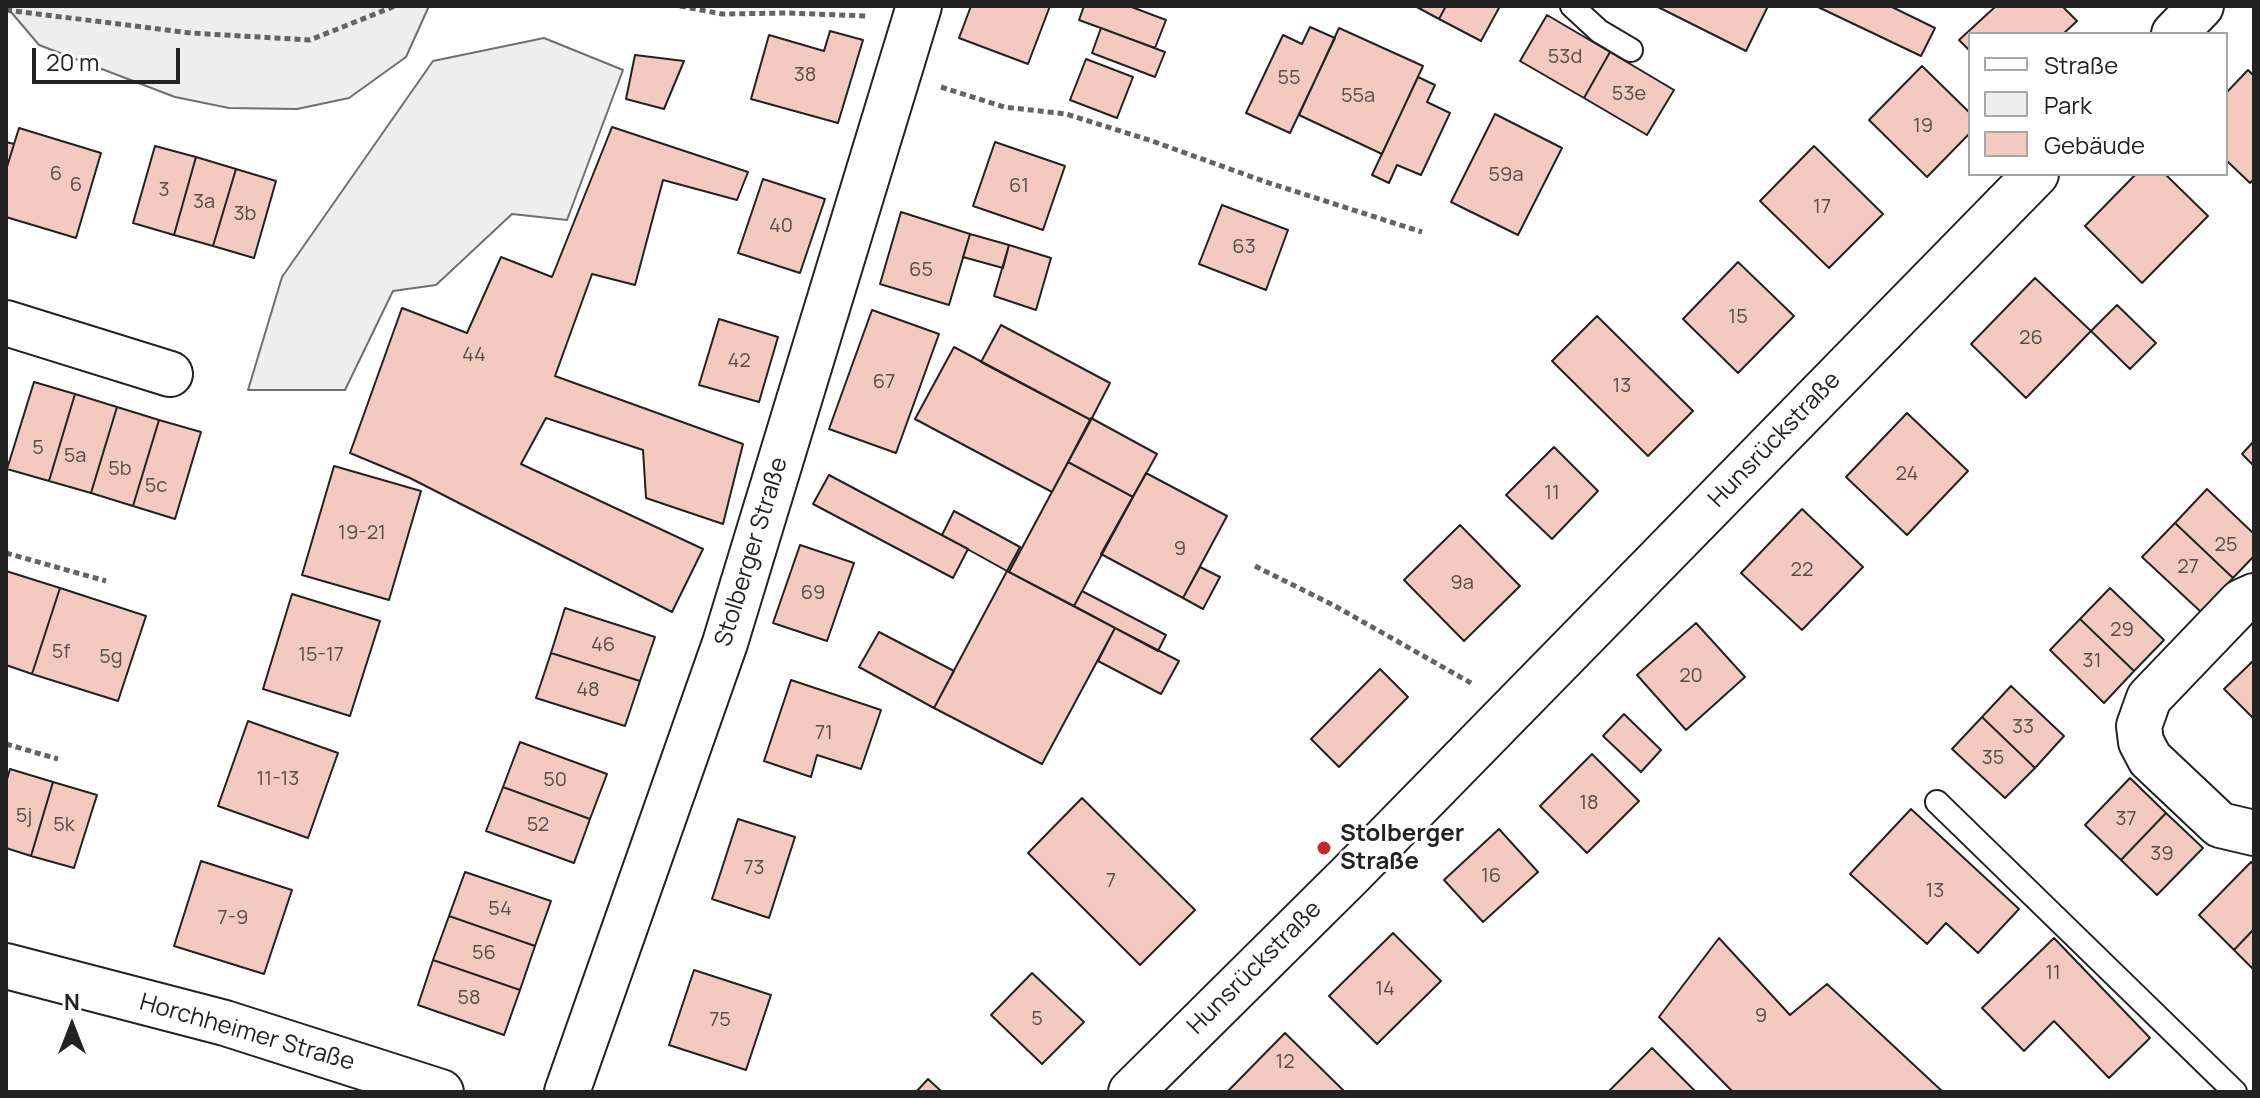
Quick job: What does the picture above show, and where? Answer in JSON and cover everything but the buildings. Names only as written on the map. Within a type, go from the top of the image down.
[{"type":"street","points":[[2176,32],[2201,6]]},
{"type":"street","name":"Stolberger Straße","points":[[567,1092],[725,643],[917,13]]},
{"type":"street","name":"Hunsrückstraße","points":[[1131,1092],[1351,874],[2034,176]]},
{"type":"street","points":[[6,323],[170,374]]},
{"type":"street","points":[[2254,596],[2241,602],[2149,698],[2139,726],[2141,742],[2150,759],[2220,825],[2254,833]]},
{"type":"street","name":"Horchheimer Straße","points":[[6,966],[225,1023],[441,1092]]},
{"type":"lane","points":[[1572,6],[1599,31],[1631,50]]},
{"type":"lane","points":[[1937,802],[2235,1092]]},
{"type":"path","points":[[6,10],[191,33],[310,40],[395,6]]},
{"type":"path","points":[[680,6],[722,14],[917,13]]},
{"type":"path","points":[[899,73],[1004,107],[1066,114],[1422,232]]},
{"type":"path","points":[[6,553],[106,581]]},
{"type":"path","points":[[1255,566],[1335,606],[1513,707]]},
{"type":"path","points":[[6,744],[58,759]]},
{"type":"green space","points":[[6,6],[429,6],[406,57],[349,98],[297,109],[229,108],[175,97],[39,45]]},
{"type":"green space","points":[[544,38],[623,70],[567,220],[512,214],[436,285],[393,291],[345,390],[248,390],[282,277],[433,61]]},
{"type":"place","name":"Stolberger Straße","points":[[1324,848]]}]
